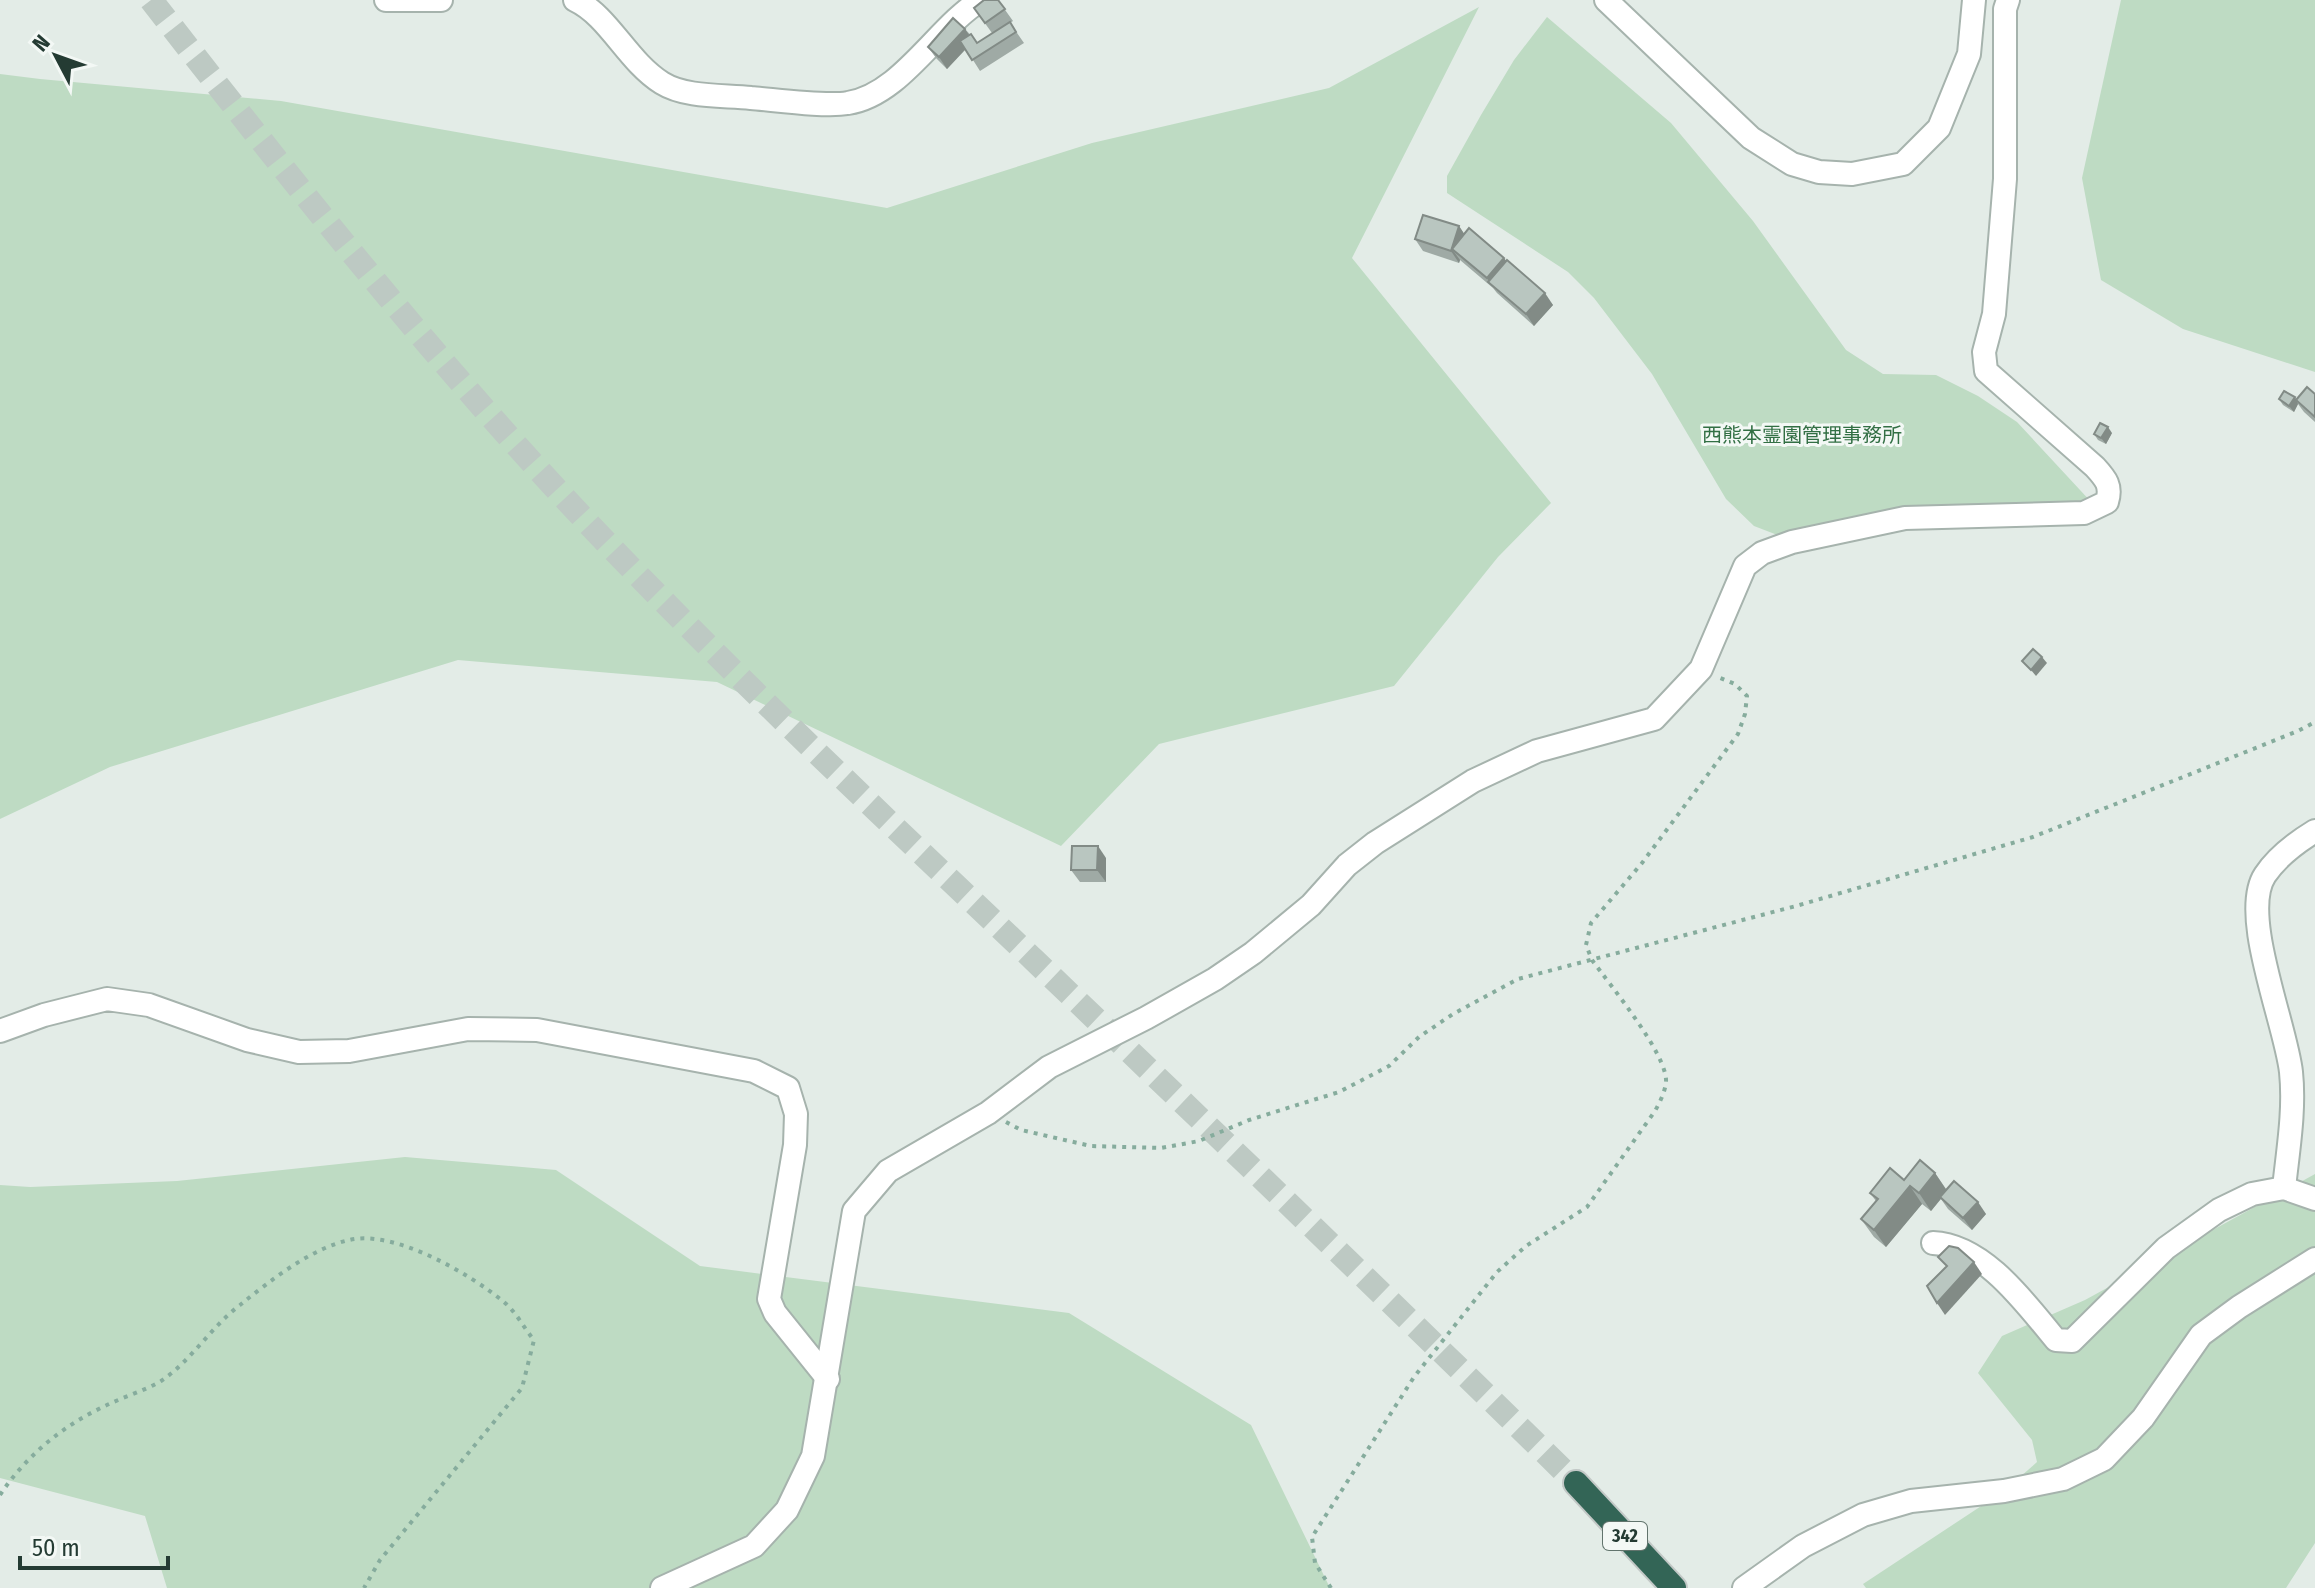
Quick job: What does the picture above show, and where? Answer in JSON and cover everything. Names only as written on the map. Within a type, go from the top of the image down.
[{"type":"highway","name":"342","points":[[1576,1483],[1674,1588]]},
{"type":"street","points":[[386,0],[441,0]]},
{"type":"street","points":[[575,0],[588,7],[637,64],[664,85],[692,92],[848,103],[876,93],[908,68],[965,10],[981,0]]},
{"type":"street","points":[[1606,0],[1751,138],[1792,164],[1819,172],[1852,174],[1903,164],[1939,128],[1969,54],[1974,0]]},
{"type":"street","points":[[662,1588],[754,1546],[787,1510],[813,1456],[854,1211],[888,1171],[988,1113],[1049,1067],[1215,979],[1253,953],[1311,905],[1347,865],[1375,843],[1460,788],[1537,751],[1654,719],[1701,669],[1745,566],[1762,553],[1792,542],[1905,518],[2084,513],[2107,502],[2110,492],[2107,480],[2095,467],[1986,371],[1984,352],[1994,314],[2005,179],[2005,9],[2008,0]]},
{"type":"street","points":[[2284,1188],[2291,1122],[2291,1074],[2284,1031],[2261,948],[2256,901],[2264,876],[2296,843],[2315,831]]},
{"type":"street","points":[[0,1031],[44,1015],[107,999],[149,1005],[247,1040],[299,1052],[349,1051],[468,1029],[537,1030],[754,1071],[788,1088],[796,1114],[795,1145],[769,1299],[775,1313],[828,1379]]},
{"type":"street","points":[[1933,1243],[1947,1243],[1971,1255],[2004,1280],[2056,1340],[2072,1341],[2166,1248],[2219,1210],[2252,1194],[2284,1188],[2315,1199]]},
{"type":"street","points":[[1744,1588],[1803,1546],[1863,1515],[1911,1501],[2004,1491],[2063,1479],[2104,1459],[2143,1418],[2201,1335],[2315,1259]]},
{"type":"path","points":[[1331,1588],[1315,1563],[1312,1537],[1414,1377],[1497,1272],[1526,1246],[1587,1207],[1663,1095],[1667,1080],[1660,1055],[1592,960],[1586,945],[1591,923],[1642,863],[1738,734],[1747,696],[1735,684],[1701,669]]},
{"type":"path","points":[[988,1113],[1021,1130],[1091,1146],[1161,1148],[1199,1141],[1249,1120],[1339,1092],[1389,1066],[1419,1037],[1453,1014],[1518,979],[1796,906],[2033,837],[2315,722]]},
{"type":"path","points":[[0,1495],[17,1469],[56,1434],[101,1407],[161,1381],[238,1306],[308,1257],[350,1239],[398,1244],[465,1273],[507,1304],[534,1340],[522,1388],[380,1560],[364,1588]]},
{"type":"green space","points":[[2121,0],[2315,0],[2315,372],[2183,329],[2101,280],[2082,178]]},
{"type":"green space","points":[[1479,7],[1352,258],[1551,503],[1498,557],[1394,686],[1159,744],[1061,846],[717,682],[458,660],[110,767],[0,819],[0,74],[281,101],[887,208],[1092,143],[1329,88]]},
{"type":"green space","name":"西熊本霊園管理事務所","points":[[1547,17],[1671,123],[1753,221],[1846,350],[1883,374],[1936,375],[1978,396],[2017,422],[2093,504],[1785,538],[1754,526],[1726,499],[1652,374],[1594,298],[1568,272],[1447,193],[1447,176],[1481,115],[1514,60]]},
{"type":"green space","points":[[405,1157],[556,1170],[700,1266],[1069,1313],[1251,1425],[1330,1588],[167,1588],[145,1516],[0,1478],[0,1185],[30,1187],[177,1181]]},
{"type":"green space","points":[[2315,1174],[2315,1543],[2286,1588],[1866,1588],[1863,1584],[2004,1491],[2037,1462],[2032,1440],[1978,1373],[2002,1336],[2085,1300]]},
{"type":"building","points":[[984,0],[998,0],[1005,9],[985,23],[974,8]]},
{"type":"building","points":[[953,18],[965,29],[939,57],[928,47]]},
{"type":"building","points":[[1010,22],[1016,32],[972,60],[960,41],[971,34],[977,43]]},
{"type":"building","points":[[1423,215],[1459,226],[1451,251],[1415,239]]},
{"type":"building","points":[[1469,228],[1504,258],[1487,278],[1452,249]]},
{"type":"building","points":[[1507,260],[1545,293],[1526,314],[1488,282]]},
{"type":"building","points":[[2307,387],[2315,394],[2315,417],[2296,400]]},
{"type":"building","points":[[2284,391],[2295,397],[2289,406],[2279,399]]},
{"type":"building","points":[[2100,423],[2108,427],[2101,438],[2094,434]]},
{"type":"building","points":[[2033,649],[2042,657],[2031,670],[2022,661]]},
{"type":"building","points":[[1072,846],[1098,846],[1097,870],[1071,870]]},
{"type":"building","points":[[1920,1160],[1935,1173],[1919,1193],[1910,1186],[1874,1230],[1861,1219],[1878,1199],[1870,1193],[1890,1168],[1904,1180]]},
{"type":"building","points":[[1954,1181],[1978,1202],[1963,1218],[1940,1197]]},
{"type":"building","points":[[1949,1246],[1958,1248],[1974,1262],[1937,1303],[1927,1286],[1947,1266],[1938,1257]]},
{"type":"tunnel","points":[[151,0],[427,343],[603,539],[816,752],[1576,1483]]}]
